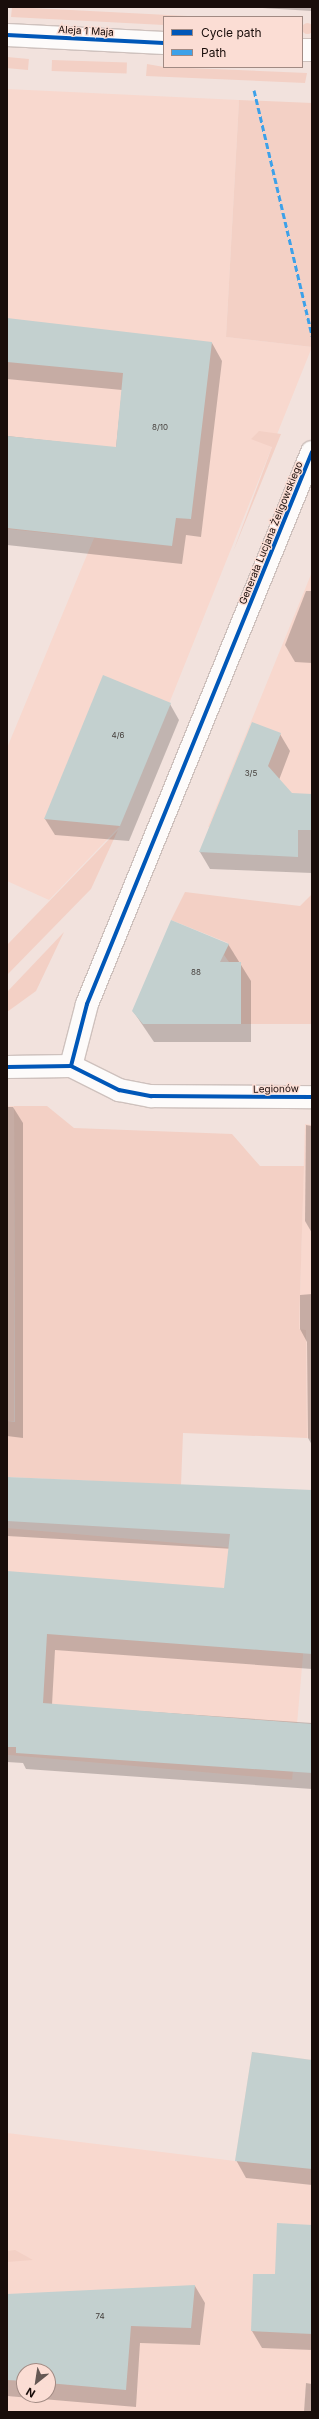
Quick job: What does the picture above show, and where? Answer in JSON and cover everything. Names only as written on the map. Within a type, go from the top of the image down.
[{"type":"street","name":"Aleja 1 Maja","points":[[7,35],[163,43]]},
{"type":"street","name":"Generała Lucjana Żeligowskiego","points":[[71,1066],[87,1004],[312,452]]},
{"type":"street","name":"Legionów","points":[[7,1067],[71,1066],[119,1090],[151,1096],[312,1097]]},
{"type":"shaded area","points":[[12,7],[188,16],[163,16],[163,25],[11,17]]},
{"type":"shaded area","points":[[307,22],[313,28],[311,32],[307,34],[303,32],[303,24]]},
{"type":"shaded area","points":[[7,57],[29,59],[28,70],[7,68]]},
{"type":"shaded area","points":[[52,60],[127,63],[127,74],[52,71]]},
{"type":"shaded area","points":[[147,64],[163,68],[307,73],[305,83],[146,76]]},
{"type":"shaded area","points":[[7,89],[239,100],[226,337],[312,347],[120,826],[49,900],[7,881],[7,748],[94,538],[7,529]]},
{"type":"shaded area","points":[[239,100],[312,103],[312,347],[226,337]]},
{"type":"shaded area","points":[[259,431],[281,434],[233,552],[272,447],[251,439]]},
{"type":"shaded area","points":[[312,572],[312,830],[208,827]]},
{"type":"shaded area","points":[[118,830],[91,889],[7,975],[7,945]]},
{"type":"shaded area","points":[[185,892],[300,906],[312,894],[312,1024],[241,1024],[241,962],[229,962],[224,955],[228,943],[171,920]]},
{"type":"shaded area","points":[[64,932],[36,991],[7,1012],[7,992]]},
{"type":"shaded area","points":[[7,1106],[14,1106],[14,1421],[7,1421]]},
{"type":"shaded area","points":[[14,1106],[47,1106],[74,1128],[232,1134],[260,1166],[304,1166],[299,1329],[306,1330],[307,1438],[183,1433],[181,1485],[7,1477],[7,1421],[15,1422]]},
{"type":"shaded area","points":[[305,1124],[312,1125],[312,1439],[307,1438],[306,1331],[299,1329]]},
{"type":"shaded area","points":[[7,1528],[312,1555],[292,1780],[7,1755]]},
{"type":"shaded area","points":[[252,2052],[312,2060],[312,2412],[7,2412],[7,2133],[235,2161]]},
{"type":"shaded area","points":[[15,2250],[33,2260],[7,2262],[7,2251]]},
{"type":"building","points":[[7,318],[212,342],[191,519],[176,518],[172,546],[7,528],[7,436],[116,447],[123,373],[7,362]]},
{"type":"building","points":[[103,675],[171,703],[120,826],[44,819]]},
{"type":"building","points":[[252,722],[281,733],[268,766],[292,793],[312,794],[312,830],[298,830],[298,857],[199,852]]},
{"type":"building","points":[[171,920],[229,944],[220,962],[241,962],[241,1024],[143,1024],[132,1011]]},
{"type":"building","points":[[7,1477],[312,1490],[312,1654],[47,1634],[43,1703],[312,1724],[312,1773],[16,1753],[16,1747],[7,1747],[7,1571],[224,1588],[230,1534],[7,1521]]},
{"type":"building","points":[[252,2052],[312,2060],[312,2169],[235,2161]]},
{"type":"building","points":[[277,2223],[312,2225],[312,2334],[251,2331],[253,2274],[275,2274]]},
{"type":"building","points":[[195,2285],[191,2328],[131,2326],[126,2390],[56,2384],[56,2363],[16,2363],[16,2381],[7,2380],[7,2294]]},
{"type":"marked path","points":[[254,90],[312,336]]},
{"type":"cycle path","points":[[7,35],[163,43]]},
{"type":"cycle path","points":[[71,1066],[87,1004],[312,452]]},
{"type":"cycle path","points":[[7,1067],[71,1066],[119,1090],[151,1096],[312,1097]]}]
